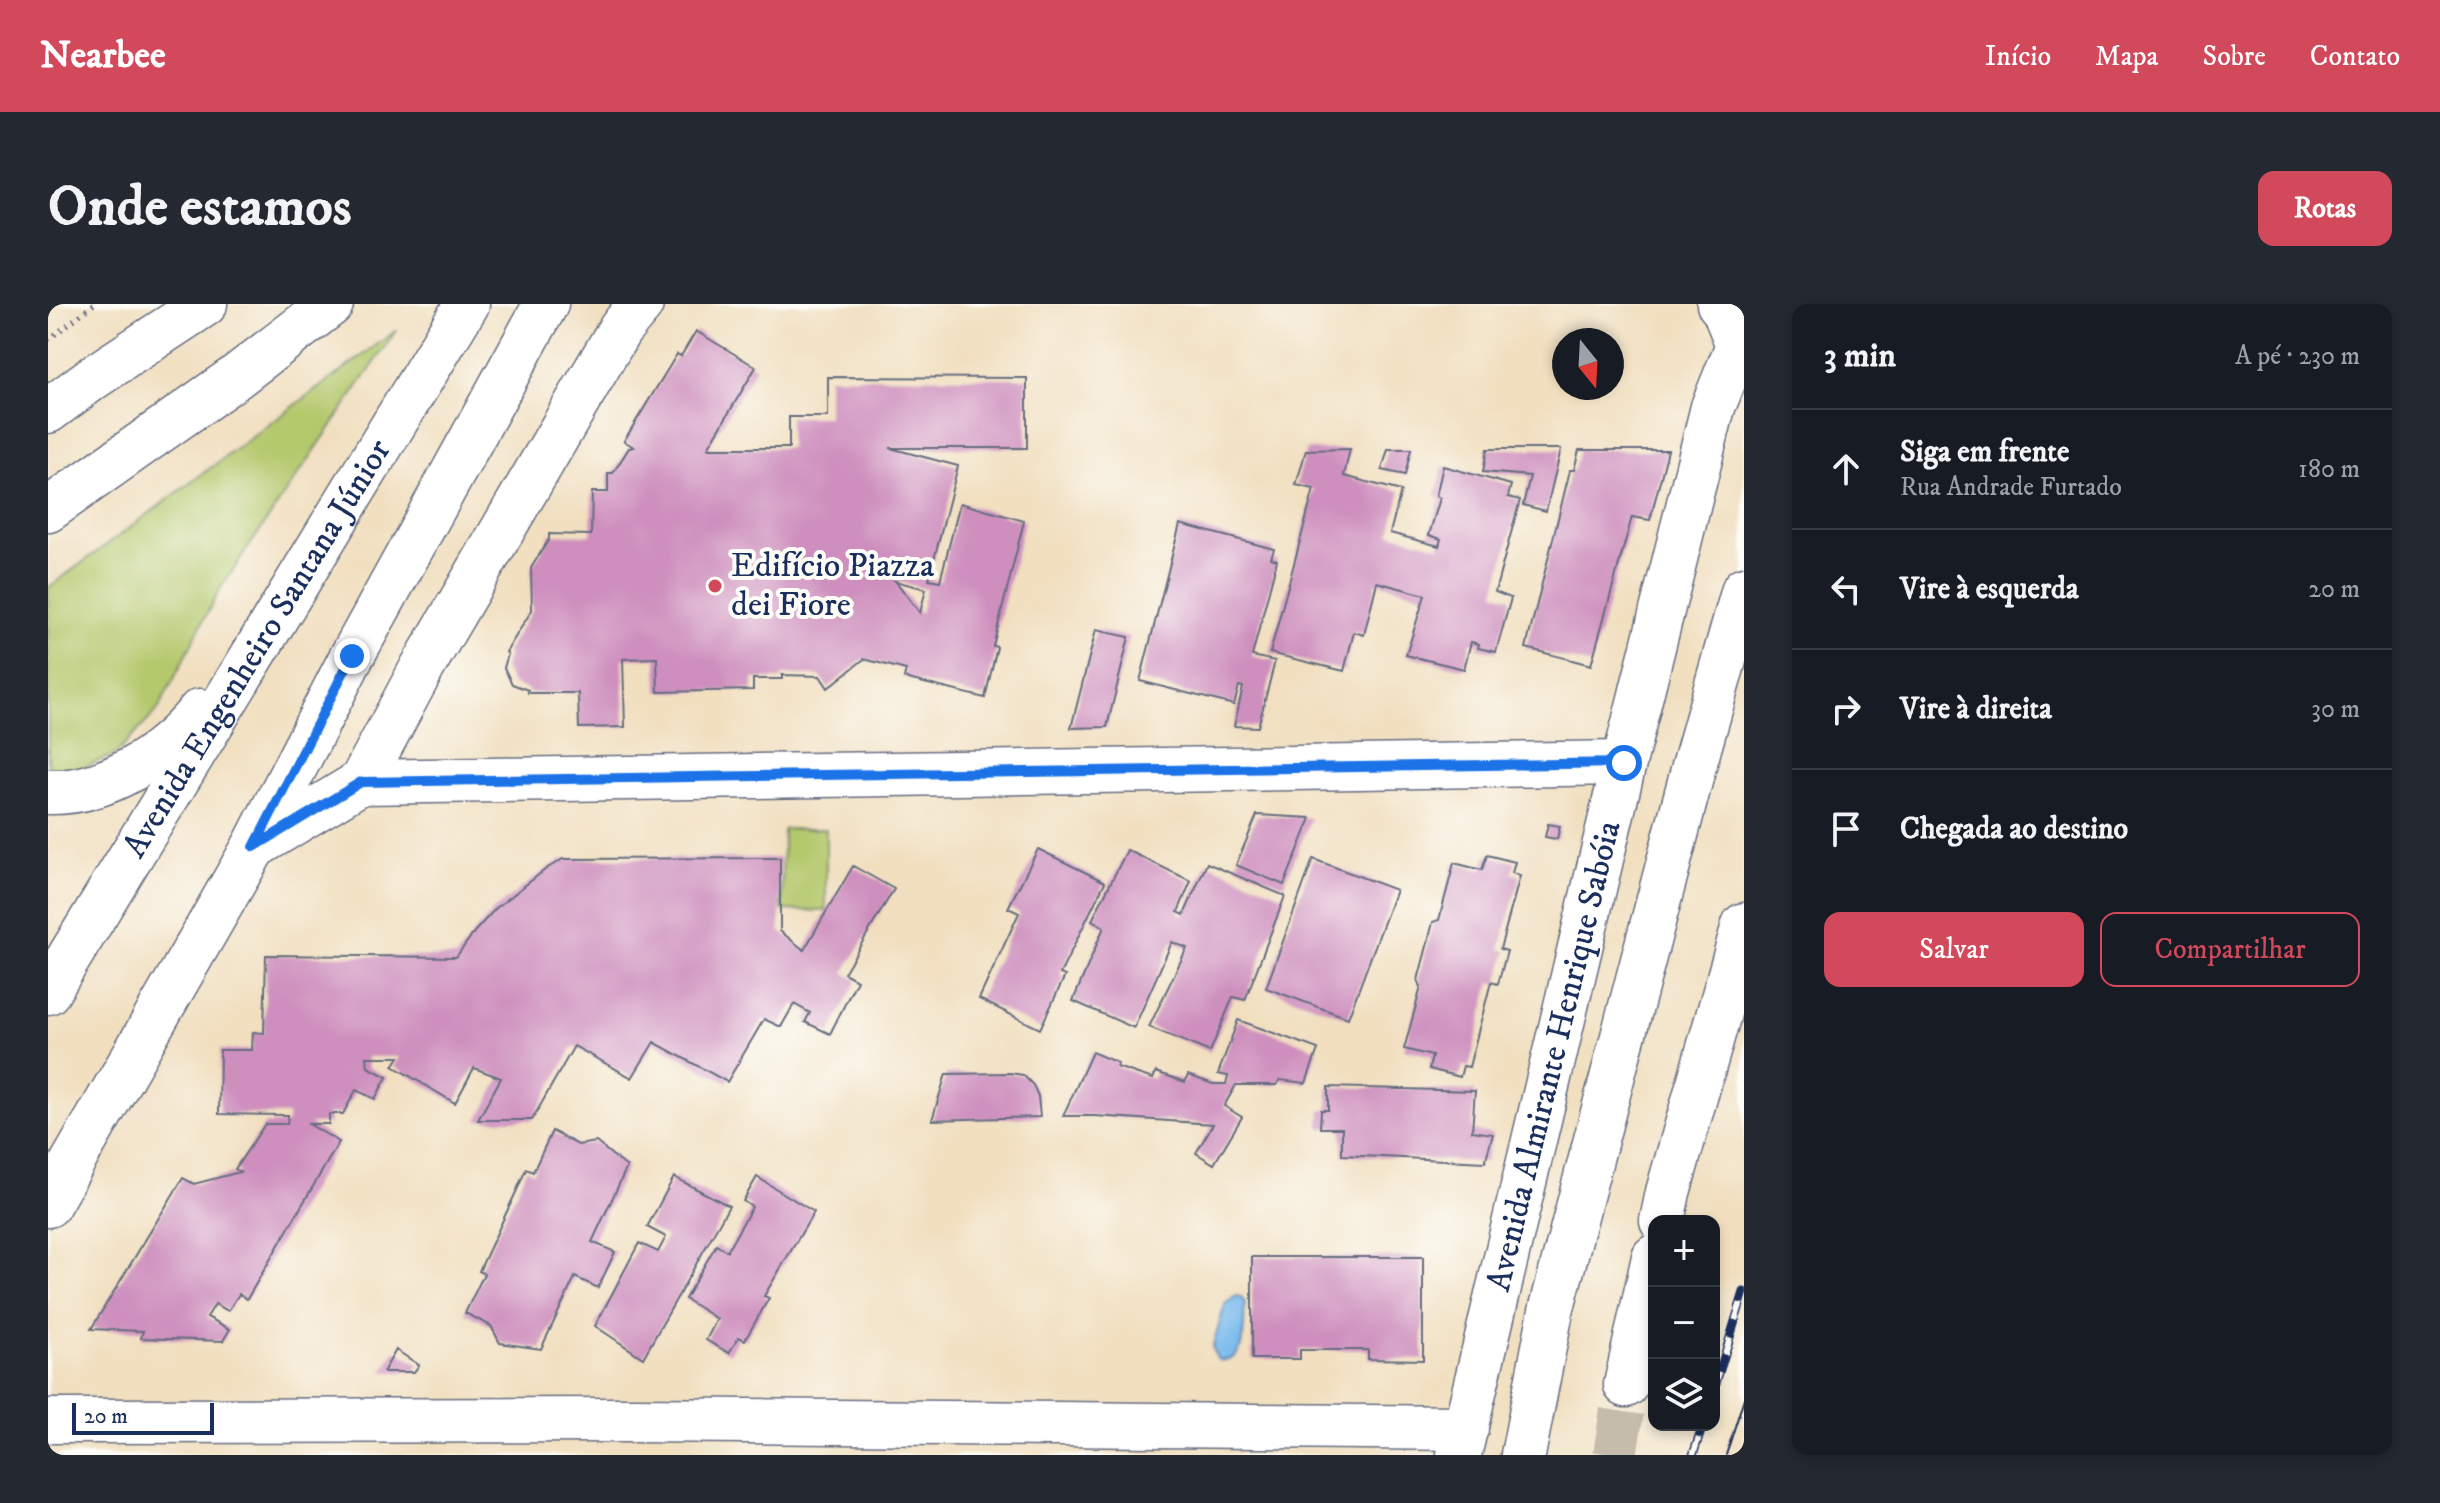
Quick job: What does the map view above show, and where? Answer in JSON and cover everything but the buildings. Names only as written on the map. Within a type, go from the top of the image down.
[{"type":"main road","points":[[94,377],[151,304]]},
{"type":"main road","points":[[48,411],[205,304]]},
{"type":"main road","points":[[48,510],[236,377],[331,304]]},
{"type":"main road","name":"Avenida Engenheiro Santana Júnior","points":[[48,992],[467,304]]},
{"type":"main road","points":[[48,1205],[254,847],[352,656],[546,304]]},
{"type":"main road","points":[[361,782],[422,668],[580,397],[620,329],[641,304]]},
{"type":"main road","points":[[1719,304],[1741,341]]},
{"type":"main road","name":"Avenida Almirante Henrique Sabóia","points":[[1462,1441],[1624,763],[1713,407],[1741,341]]},
{"type":"main road","name":"Avenida Almirante Henrique Sabóia","points":[[1523,1455],[1551,1311],[1694,766],[1744,589]]},
{"type":"main road","points":[[48,792],[66,792],[112,780],[154,754],[185,728],[277,615]]},
{"type":"main road","points":[[254,847],[361,782],[1624,763]]},
{"type":"main road","points":[[1664,1215],[1744,925]]},
{"type":"main road","points":[[1626,1385],[1648,1284]]},
{"type":"main road","points":[[48,1421],[625,1437],[1462,1441]]},
{"type":"path","points":[[48,340],[94,304]]},
{"type":"green space","points":[[397,330],[218,592],[158,710],[116,754],[70,773],[48,772],[48,588]]},
{"type":"green space","points":[[783,829],[826,829],[826,911],[782,910]]},
{"type":"water","points":[[1236,1296],[1245,1303],[1240,1349],[1228,1360],[1218,1360],[1212,1349],[1225,1304]]},
{"type":"tunnel","points":[[1615,1455],[1626,1385]]},
{"type":"tram line","points":[[1726,1455],[1744,1398]]},
{"type":"railway","points":[[1720,1370],[1744,1292]]},
{"type":"railway","points":[[1693,1455],[1701,1431]]},
{"type":"place","name":"Edifício Piazza dei Fiore","points":[[715,586]]},
{"type":"route","points":[[352,656],[254,847],[361,782],[1624,763]]}]
